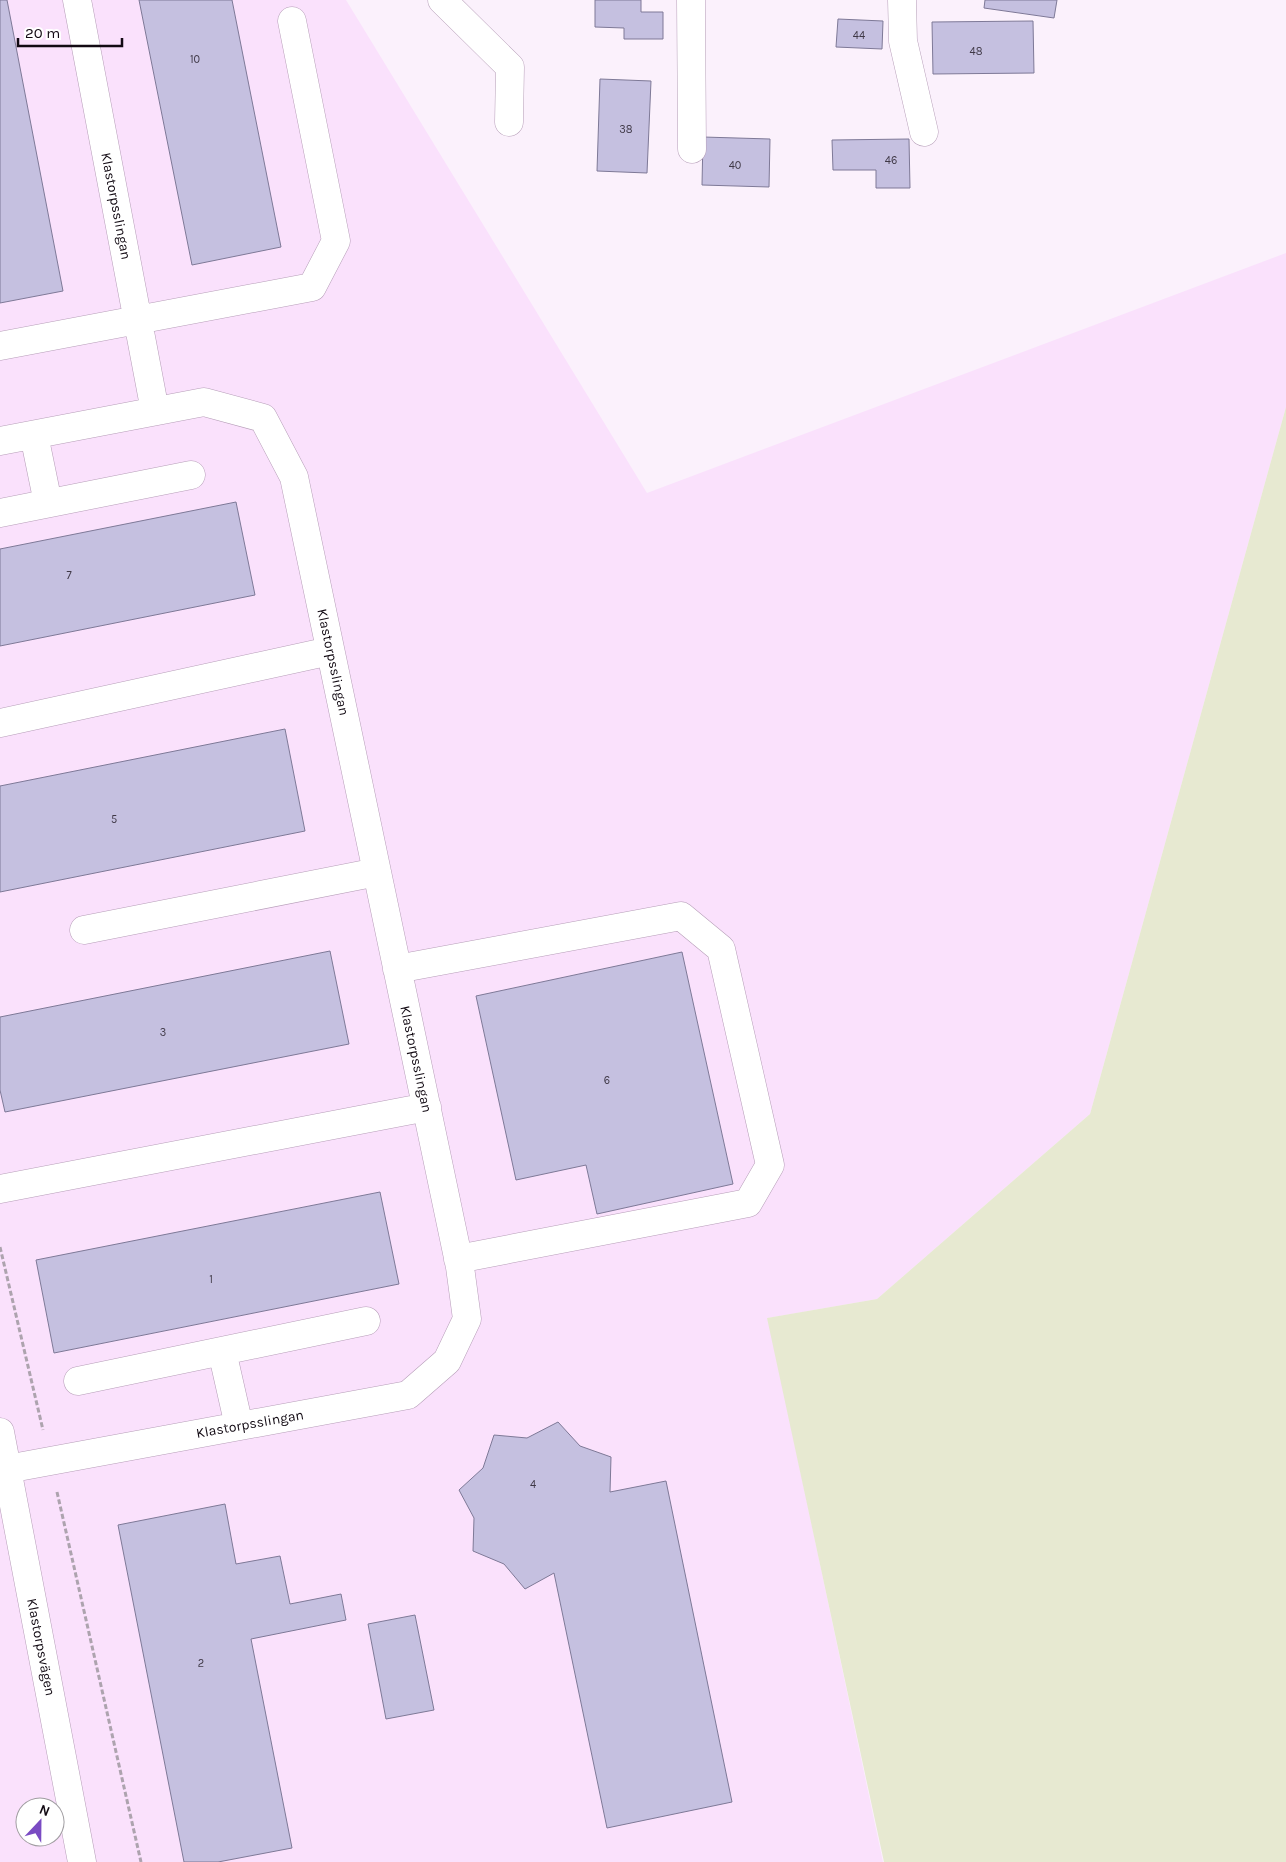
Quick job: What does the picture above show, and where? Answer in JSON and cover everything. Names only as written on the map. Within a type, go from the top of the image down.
[{"type":"street","name":"Klastorpsslingan","points":[[77,0],[155,411]]},
{"type":"street","points":[[691,0],[692,148]]},
{"type":"street","points":[[902,0],[903,41],[924,132]]},
{"type":"street","points":[[456,5],[510,68],[509,122]]},
{"type":"street","points":[[0,346],[312,287],[336,241],[292,21]]},
{"type":"street","name":"Klastorpsslingan","points":[[0,441],[204,402],[263,418],[294,477],[427,1107],[458,1259],[467,1319],[447,1361],[408,1395],[50,1461],[6,1482]]},
{"type":"street","points":[[34,435],[48,503]]},
{"type":"street","points":[[0,513],[191,475]]},
{"type":"street","points":[[0,723],[330,651]]},
{"type":"street","points":[[84,930],[377,872]]},
{"type":"street","points":[[397,969],[681,916],[721,949],[770,1166],[748,1203],[458,1259]]},
{"type":"street","points":[[0,1189],[427,1107]]},
{"type":"street","points":[[78,1380],[366,1321]]},
{"type":"street","points":[[222,1351],[239,1426]]},
{"type":"street","name":"Klastorpsvägen","points":[[0,1432],[6,1482],[82,1862]]},
{"type":"path","points":[[0,1247],[141,1862]]},
{"type":"shaded area","points":[[0,0],[346,0],[647,493],[1286,253],[1286,407],[1090,1114],[877,1299],[768,1318],[883,1862],[0,1862]]},
{"type":"green space","points":[[1286,407],[1286,1862],[884,1862],[767,1318],[877,1299],[1090,1114]]},
{"type":"building","points":[[0,0],[7,0],[63,291],[0,303]]},
{"type":"building","points":[[139,0],[232,0],[281,247],[192,265]]},
{"type":"building","points":[[595,0],[641,0],[641,12],[663,12],[663,39],[624,39],[624,28],[595,27]]},
{"type":"building","points":[[985,0],[1057,0],[1054,18],[984,8]]},
{"type":"building","points":[[838,19],[883,21],[882,49],[836,47]]},
{"type":"building","points":[[1033,21],[1034,73],[933,74],[932,22]]},
{"type":"building","points":[[600,79],[651,81],[647,173],[597,171]]},
{"type":"building","points":[[703,137],[770,139],[769,187],[702,185]]},
{"type":"building","points":[[909,139],[910,188],[876,188],[876,170],[833,170],[832,140]]},
{"type":"building","points":[[236,502],[255,595],[0,646],[0,549]]},
{"type":"building","points":[[285,729],[305,831],[0,892],[0,786]]},
{"type":"building","points":[[330,951],[349,1044],[5,1112],[0,1090],[0,1017]]},
{"type":"building","points":[[682,952],[733,1184],[597,1214],[586,1165],[516,1180],[476,996]]},
{"type":"building","points":[[380,1192],[399,1284],[54,1353],[36,1260]]},
{"type":"building","points":[[558,1422],[580,1446],[611,1457],[610,1492],[666,1481],[732,1802],[607,1828],[554,1573],[525,1589],[504,1564],[473,1551],[474,1518],[459,1490],[483,1468],[494,1435],[527,1438]]},
{"type":"building","points":[[225,1504],[236,1564],[280,1556],[290,1604],[341,1594],[346,1620],[251,1639],[292,1848],[218,1862],[184,1862],[118,1525]]},
{"type":"building","points":[[415,1615],[434,1710],[386,1719],[368,1624]]}]
